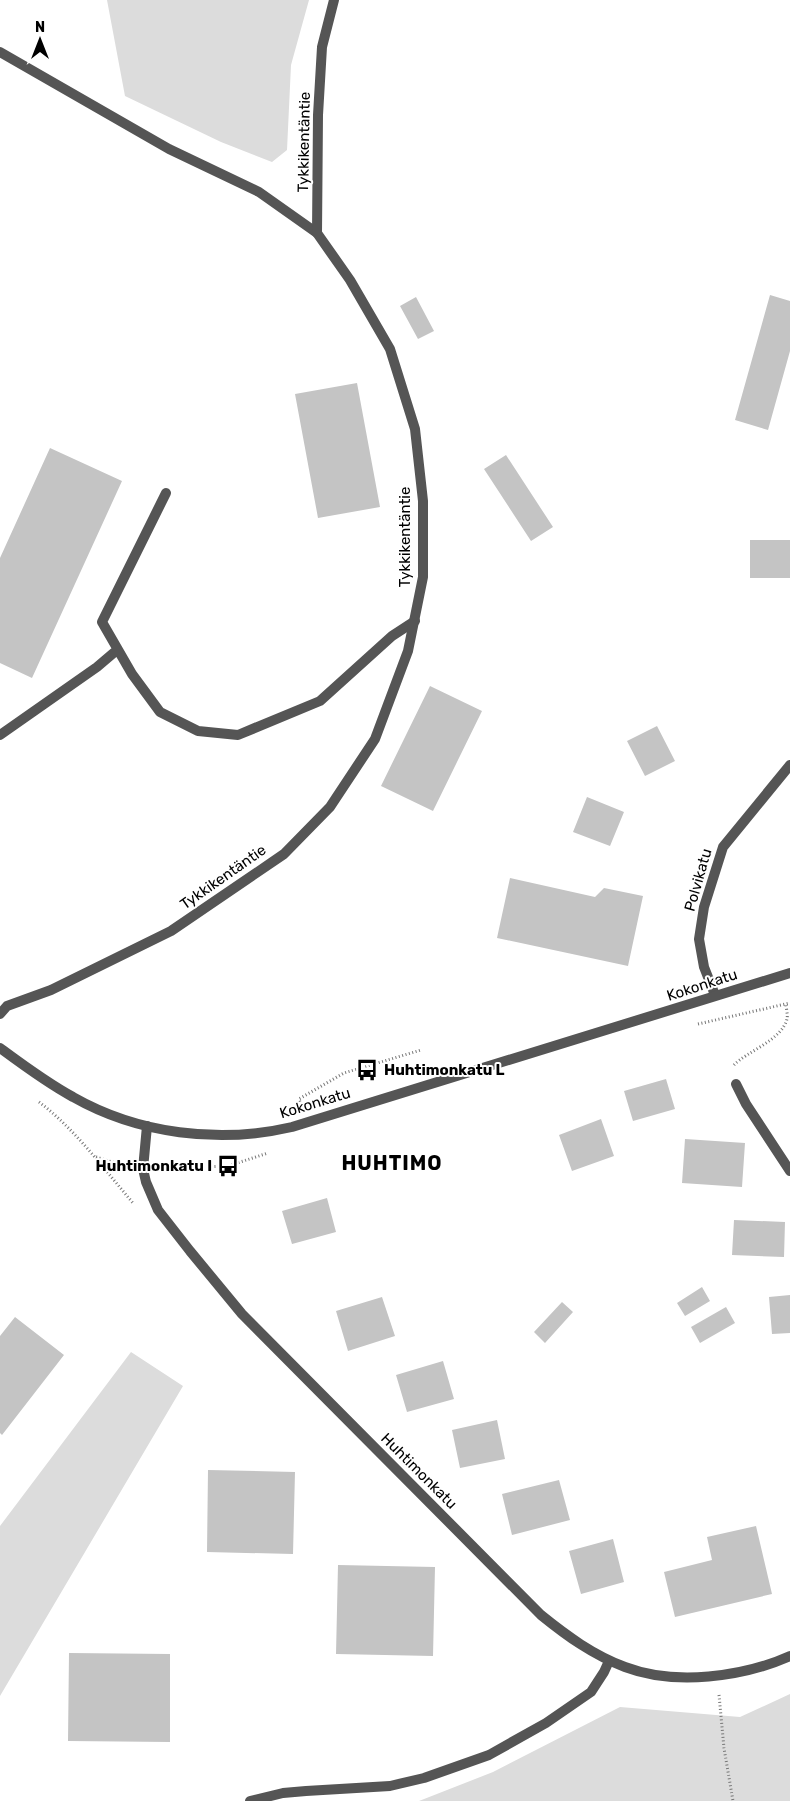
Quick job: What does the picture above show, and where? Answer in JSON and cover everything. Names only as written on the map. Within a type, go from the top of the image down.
[{"type":"street","name":"Tykkikentäntie","points":[[0,1014],[7,1006],[51,990],[171,931],[284,854],[330,807],[375,739],[408,651],[423,577],[424,501],[415,429],[390,348],[350,280],[318,233],[318,115],[322,47],[334,0]]},
{"type":"street","points":[[0,52],[169,149],[259,192],[318,233]]},
{"type":"street","points":[[166,493],[102,622],[132,674],[160,712],[198,731],[238,735],[320,702],[392,636],[415,621]]},
{"type":"street","points":[[0,735],[117,650]]},
{"type":"street","name":"Polvikatu","points":[[715,995],[704,967],[698,939],[704,907],[723,847],[790,765]]},
{"type":"street","name":"Kokonkatu","points":[[0,1048],[73,1098],[116,1117],[178,1132],[235,1136],[272,1132],[790,973]]},
{"type":"street","points":[[736,1084],[746,1104],[790,1171]]},
{"type":"street","name":"Huhtimonkatu","points":[[147,1126],[143,1168],[151,1196],[158,1210],[179,1238],[229,1299],[541,1615],[578,1644],[609,1661],[627,1668],[664,1676],[716,1676],[750,1671],[790,1656]]},
{"type":"street","points":[[250,1801],[283,1793],[390,1786],[424,1778],[489,1755],[546,1723],[590,1692],[601,1678],[609,1661]]},
{"type":"path","points":[[736,1084],[729,1073],[735,1063],[768,1043],[786,1020],[786,1004]]},
{"type":"path","points":[[306,1122],[300,1099],[344,1073],[421,1050]]},
{"type":"path","points":[[35,1099],[49,1109],[96,1157],[121,1188]]},
{"type":"path","points":[[716,1676],[724,1748],[733,1801]]},
{"type":"shaded area","points":[[107,0],[309,0],[291,65],[287,150],[272,162],[221,142],[125,96]]},
{"type":"shaded area","points":[[131,1352],[183,1386],[0,1696],[0,1526]]},
{"type":"shaded area","points":[[790,1694],[790,1801],[419,1801],[493,1772],[620,1707],[740,1717]]},
{"type":"building","points":[[770,295],[790,301],[790,351],[768,430],[735,420]]},
{"type":"building","points":[[416,297],[434,331],[418,339],[400,306]]},
{"type":"building","points":[[357,383],[380,507],[318,518],[295,394]]},
{"type":"building","points":[[50,448],[122,481],[32,678],[0,663],[0,558]]},
{"type":"building","points":[[506,455],[553,527],[531,541],[484,469]]},
{"type":"building","points":[[750,540],[790,540],[790,578],[750,578]]},
{"type":"building","points":[[430,686],[482,711],[433,811],[381,786]]},
{"type":"building","points":[[657,726],[675,761],[645,776],[627,741]]},
{"type":"building","points":[[587,797],[624,812],[610,846],[573,832]]},
{"type":"building","points":[[510,878],[595,897],[604,888],[643,896],[628,966],[497,938]]},
{"type":"building","points":[[666,1079],[675,1109],[633,1121],[624,1091]]},
{"type":"building","points":[[601,1119],[614,1156],[572,1171],[559,1135]]},
{"type":"building","points":[[685,1139],[745,1143],[742,1187],[682,1183]]},
{"type":"building","points":[[327,1198],[336,1232],[292,1244],[282,1211]]},
{"type":"building","points":[[734,1220],[785,1222],[784,1257],[732,1255]]},
{"type":"building","points":[[702,1287],[710,1301],[685,1316],[677,1303]]},
{"type":"building","points":[[790,1295],[790,1333],[772,1334],[769,1297]]},
{"type":"building","points":[[382,1297],[395,1336],[348,1351],[336,1311]]},
{"type":"building","points":[[562,1302],[573,1312],[545,1343],[534,1332]]},
{"type":"building","points":[[726,1307],[735,1323],[700,1343],[691,1327]]},
{"type":"building","points":[[15,1317],[64,1355],[2,1435],[0,1433],[0,1336]]},
{"type":"building","points":[[443,1361],[454,1399],[407,1412],[396,1375]]},
{"type":"building","points":[[497,1420],[505,1459],[460,1468],[452,1430]]},
{"type":"building","points":[[208,1470],[295,1472],[293,1554],[207,1552]]},
{"type":"building","points":[[559,1480],[570,1520],[512,1535],[502,1494]]},
{"type":"building","points":[[756,1526],[772,1594],[675,1617],[664,1572],[712,1560],[707,1537]]},
{"type":"building","points":[[613,1539],[624,1582],[581,1594],[569,1551]]},
{"type":"building","points":[[338,1565],[435,1567],[433,1656],[336,1654]]},
{"type":"building","points":[[69,1653],[170,1654],[170,1742],[68,1741]]},
{"type":"place","name":"Huhtimonkatu L","points":[[367,1070]]},
{"type":"place","name":"Huhtimonkatu I","points":[[228,1166]]},
{"type":"district","name":"HUHTIMO","points":[[392,1163]]}]
